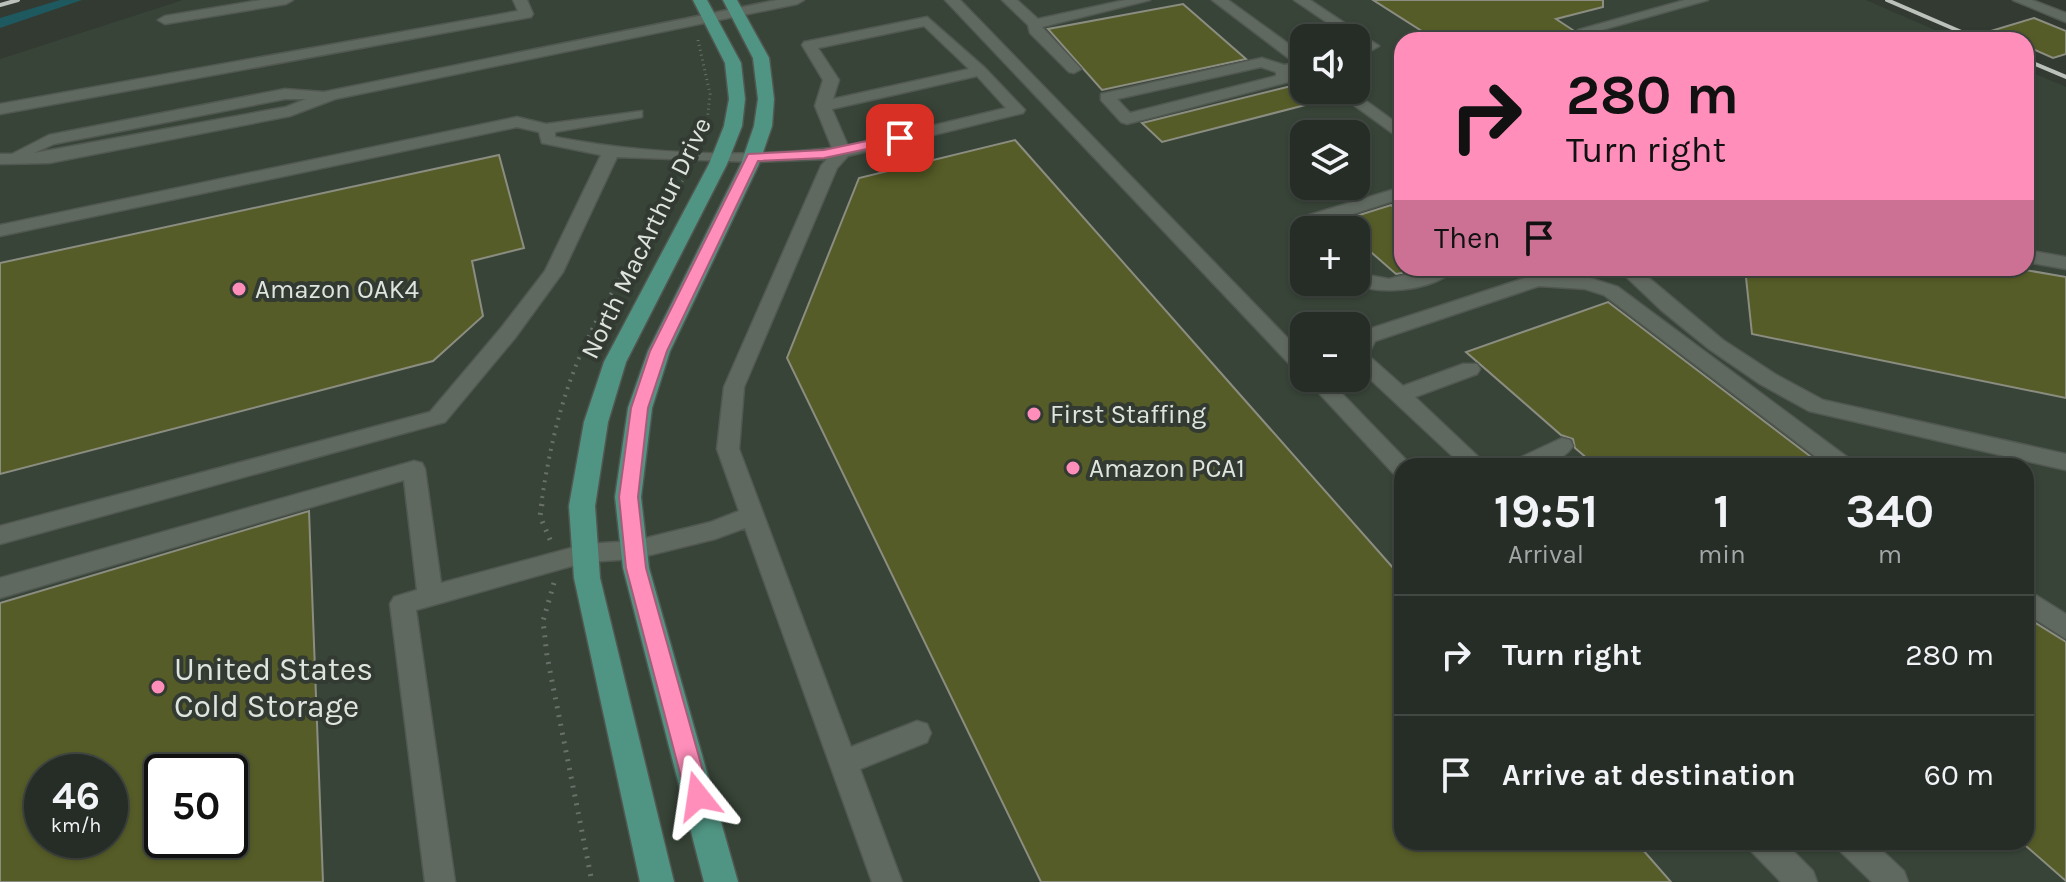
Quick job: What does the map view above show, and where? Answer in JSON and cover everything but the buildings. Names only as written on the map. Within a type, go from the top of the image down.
[{"type":"main road","points":[[721,882],[636,568],[628,497],[640,408],[659,351],[753,157],[763,126],[766,99],[761,58],[734,6]]},
{"type":"main road","name":"North MacArthur Drive","points":[[657,882],[587,578],[582,506],[596,422],[615,362],[721,157],[733,126],[737,99],[733,63],[705,8]]},
{"type":"street","points":[[165,20],[286,0]]},
{"type":"street","points":[[0,109],[526,14],[520,0]]},
{"type":"street","points":[[7,158],[49,158],[290,111],[331,95],[705,8],[797,0]]},
{"type":"street","points":[[952,0],[1290,352]]},
{"type":"street","points":[[1009,0],[1035,24],[1035,30],[1074,69]]},
{"type":"street","points":[[1035,24],[1143,0]]},
{"type":"street","points":[[1219,0],[1290,53]]},
{"type":"street","points":[[1301,0],[1372,46]]},
{"type":"street","points":[[1589,32],[1585,30],[1701,0]]},
{"type":"street","points":[[2032,1],[2066,18]]},
{"type":"street","points":[[546,129],[548,140],[611,152],[721,157],[807,156],[842,152],[1017,110],[927,21],[809,45],[831,80],[823,106],[842,152]]},
{"type":"street","points":[[1283,70],[1283,79],[1127,119],[1106,97],[1262,62],[1283,70],[1290,68]]},
{"type":"street","points":[[823,106],[980,71]]},
{"type":"street","points":[[1360,104],[1394,129]]},
{"type":"street","points":[[0,231],[517,122],[546,129],[636,114]]},
{"type":"street","points":[[0,535],[437,417],[508,333],[554,272],[611,152]]},
{"type":"street","points":[[842,152],[829,166],[734,387],[728,449],[887,882]]},
{"type":"street","points":[[1325,216],[1394,194]]},
{"type":"street","points":[[2034,257],[2066,263]]},
{"type":"street","points":[[1370,284],[1399,283],[1421,276]]},
{"type":"street","points":[[1468,458],[1357,356],[1367,337],[1532,276]]},
{"type":"street","points":[[1548,276],[1611,291],[1832,458]]},
{"type":"street","points":[[1634,276],[1653,295],[1781,389],[1817,406],[2066,462]]},
{"type":"street","points":[[1400,395],[1470,369]]},
{"type":"street","points":[[1329,392],[1394,460]]},
{"type":"street","points":[[1539,458],[1562,446]]},
{"type":"street","points":[[0,588],[414,469],[430,595]]},
{"type":"street","points":[[440,882],[403,604],[586,553],[634,550],[715,530],[752,516]]},
{"type":"street","points":[[2034,605],[2066,628]]},
{"type":"street","points":[[843,763],[917,733]]},
{"type":"street","points":[[1771,850],[1802,882]]},
{"type":"street","points":[[1860,850],[1893,882]]},
{"type":"shaded area","points":[[183,0],[1866,0],[1940,32],[1394,32],[1394,276],[2034,276],[2034,73],[2066,87],[2066,882],[0,882],[0,59]]},
{"type":"waterway","points":[[0,23],[75,0]]},
{"type":"railway","points":[[0,5],[18,0]]},
{"type":"railway","points":[[1887,0],[1961,32]]},
{"type":"railway","points":[[2034,63],[2066,77]]},
{"type":"place","name":"Amazon OAK4","points":[[239,289]]},
{"type":"place","name":"First Staffing","points":[[1034,414]]},
{"type":"place","name":"Amazon PCA1","points":[[1073,468]]},
{"type":"place","name":"United States Cold Storage","points":[[158,687]]},
{"type":"route","points":[[698,796],[636,568],[628,497],[640,408],[659,351],[753,157],[842,152],[900,138]]}]
